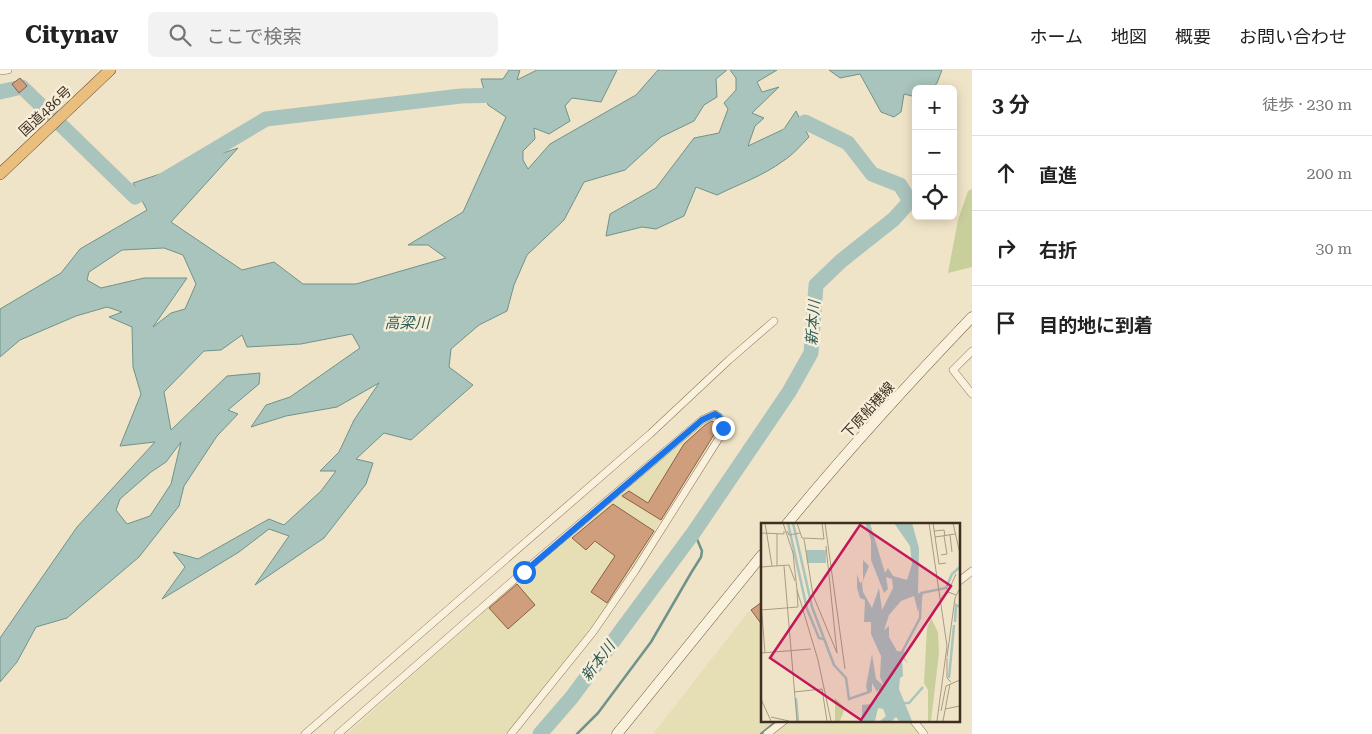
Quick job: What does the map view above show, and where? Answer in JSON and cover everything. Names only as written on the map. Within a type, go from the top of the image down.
[{"type":"highway","name":"国道486号","points":[[0,174],[110,70]]},
{"type":"main road","name":"下原船穂線","points":[[788,523],[930,360],[972,317]]},
{"type":"main road","points":[[617,734],[761,556]]},
{"type":"street","points":[[0,72],[8,70]]},
{"type":"street","points":[[305,734],[613,467],[774,321]]},
{"type":"street","points":[[972,351],[953,370],[972,394]]},
{"type":"street","points":[[338,734],[695,426],[710,415],[715,414],[720,417],[723,421],[721,435],[635,571],[593,632],[510,734]]},
{"type":"street","points":[[959,581],[972,571]]},
{"type":"street","points":[[767,734],[782,722]]},
{"type":"street","points":[[915,722],[924,734]]},
{"type":"shaded area","points":[[708,418],[719,420],[720,427],[606,608],[507,734],[347,734],[517,582],[615,500],[660,458]]},
{"type":"shaded area","points":[[749,611],[761,626],[761,722],[774,722],[759,734],[653,734]]},
{"type":"shaded area","points":[[786,722],[910,722],[919,734],[771,734]]},
{"type":"green space","points":[[972,189],[972,267],[948,273],[958,220],[968,191]]},
{"type":"water","name":"高梁川","points":[[509,70],[520,70],[517,80],[537,70],[617,70],[601,102],[572,98],[565,106],[570,121],[549,134],[534,128],[535,139],[523,151],[523,160],[528,169],[550,144],[636,95],[658,70],[727,70],[716,79],[717,97],[704,105],[694,121],[661,137],[625,170],[584,182],[564,220],[527,255],[514,285],[507,311],[479,325],[451,349],[449,367],[473,385],[411,440],[384,433],[356,459],[373,463],[366,484],[324,538],[255,585],[289,536],[269,529],[239,552],[162,599],[185,567],[173,552],[198,559],[269,519],[284,525],[321,491],[336,471],[320,471],[339,452],[354,420],[379,383],[337,407],[286,416],[251,427],[266,405],[290,397],[360,348],[352,334],[301,344],[247,347],[242,335],[221,350],[204,351],[164,392],[171,430],[227,376],[260,373],[259,384],[228,410],[238,414],[217,436],[184,486],[179,506],[139,557],[67,618],[36,627],[17,662],[0,682],[0,638],[77,527],[155,442],[120,446],[141,394],[133,367],[132,327],[109,317],[122,312],[107,307],[76,316],[20,340],[0,357],[0,309],[61,273],[80,249],[147,210],[133,183],[238,148],[171,222],[242,270],[274,262],[303,284],[356,284],[446,258],[428,245],[408,245],[463,212],[506,117],[488,105],[481,79],[503,79]],"holes":[[[164,248],[183,255],[196,284],[185,309],[171,313],[153,327],[187,278],[144,278],[101,288],[87,280],[89,272],[122,250]],[[181,442],[171,484],[150,516],[127,524],[116,510],[120,499],[151,472],[166,462]]]},
{"type":"water","points":[[730,70],[777,70],[757,82],[762,92],[779,87],[752,113],[764,118],[755,126],[748,146],[784,129],[796,111],[809,137],[790,156],[775,166],[717,195],[696,187],[684,216],[656,229],[642,227],[606,236],[610,214],[656,188],[694,138],[719,133],[728,109],[724,103],[736,90],[736,78]]},
{"type":"water","points":[[829,70],[942,70],[935,85],[912,85],[912,96],[904,94],[901,112],[894,117],[881,112],[860,74],[840,78]]},
{"type":"building","points":[[20,78],[27,86],[19,93],[12,84]]},
{"type":"building","points":[[712,421],[717,424],[715,433],[661,520],[622,496],[629,491],[648,503],[684,444]]},
{"type":"building","points":[[613,504],[654,531],[607,603],[591,592],[615,556],[595,541],[586,550],[572,538]]},
{"type":"building","points":[[517,584],[535,605],[508,629],[489,608]]},
{"type":"building","points":[[761,603],[761,624],[751,610]]},
{"type":"waterway","points":[[0,92],[22,87],[135,197],[266,119],[461,96],[506,95]]},
{"type":"waterway","name":"新本川","points":[[540,734],[572,697],[694,532],[789,392],[811,353],[816,285],[841,261],[894,219],[910,201],[900,185],[872,174],[848,143],[805,122],[786,137]]},
{"type":"waterway","points":[[577,734],[598,713],[651,642],[701,557],[702,551],[694,532]]},
{"type":"waterway","points":[[761,734],[776,722]]},
{"type":"route","points":[[524,572],[702,420],[715,414],[723,421],[723,428]]}]
